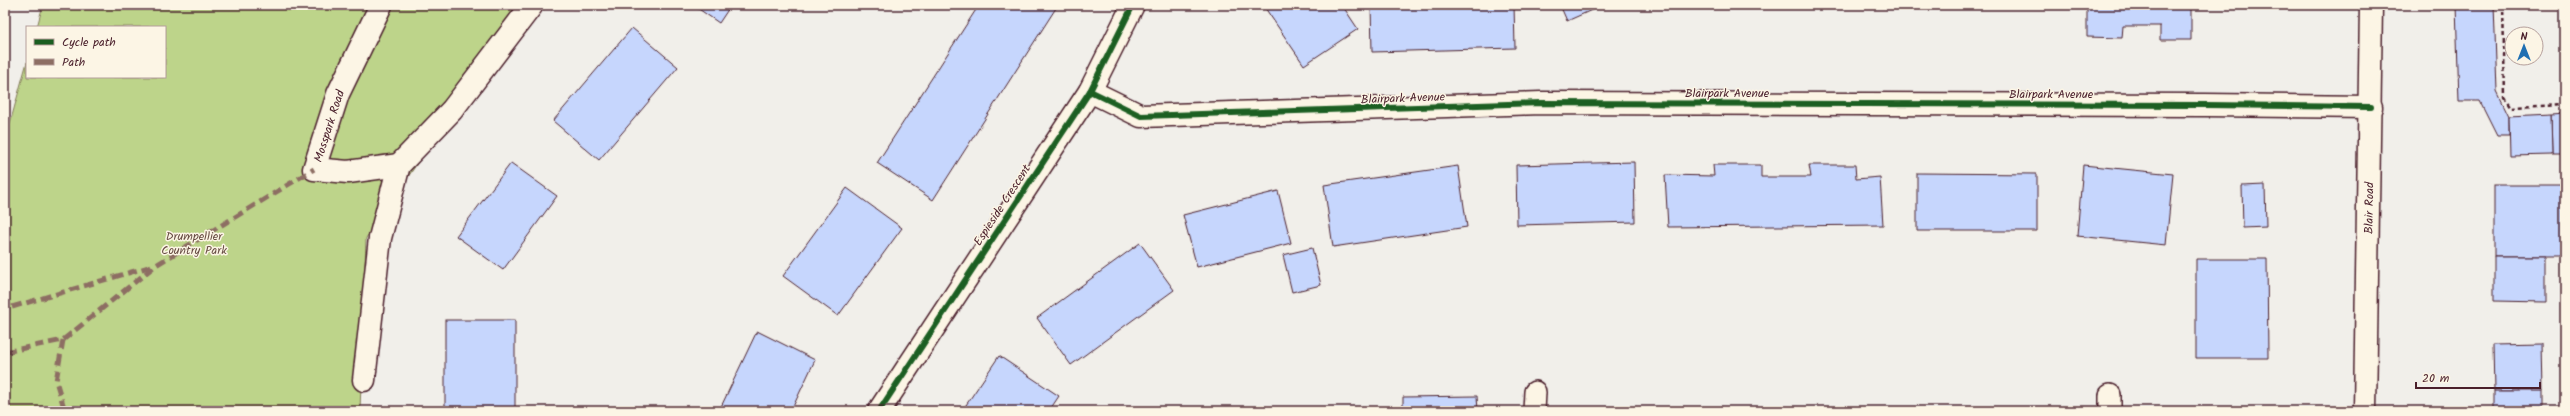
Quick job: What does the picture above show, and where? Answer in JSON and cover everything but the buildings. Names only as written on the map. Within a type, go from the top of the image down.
[{"type":"street","name":"Mosspark Road","points":[[381,5],[338,94],[314,169],[348,172],[400,165]]},
{"type":"street","points":[[364,380],[380,238],[400,165],[452,110],[532,5]]},
{"type":"street","name":"Espieside Crescent","points":[[879,411],[1090,91],[1133,5]]},
{"type":"street","name":"Blair Road","points":[[2365,411],[2371,108],[2371,5]]},
{"type":"street","name":"Blairpark Avenue","points":[[1090,91],[1141,116],[1541,103],[2206,105],[2371,108]]},
{"type":"path","points":[[2503,5],[2505,97],[2512,107],[2565,105]]},
{"type":"green space","name":"Drumpellier Country Park","points":[[43,5],[526,5],[366,238],[360,411],[5,411],[5,141],[26,66],[26,78],[166,78],[166,26],[37,26]]},
{"type":"marked path","points":[[5,352],[63,340],[156,265],[314,169]]},
{"type":"marked path","points":[[12,307],[152,266]]},
{"type":"marked path","points":[[63,340],[56,381],[65,411]]},
{"type":"cycle path","points":[[879,411],[1090,91],[1133,5]]},
{"type":"cycle path","points":[[1090,91],[1141,116],[1541,103],[2206,105],[2371,107]]}]
